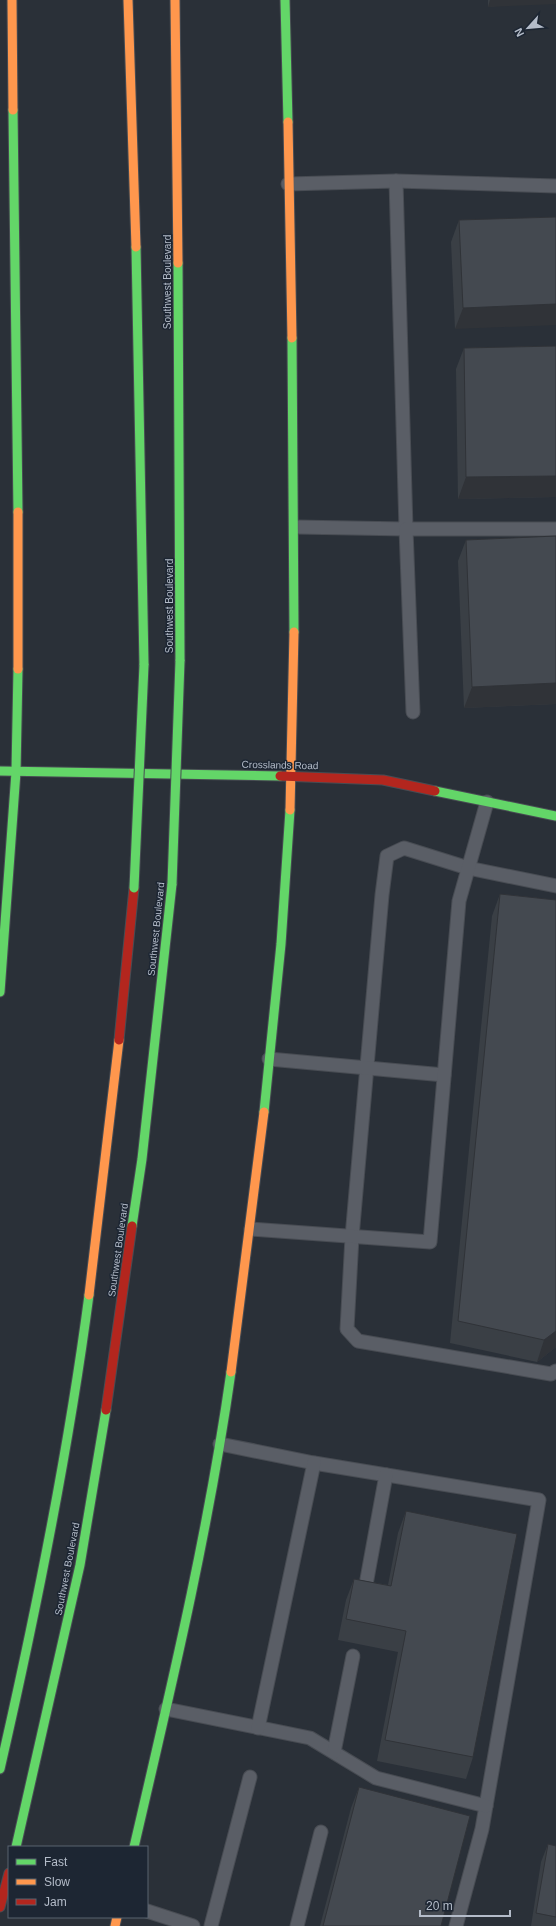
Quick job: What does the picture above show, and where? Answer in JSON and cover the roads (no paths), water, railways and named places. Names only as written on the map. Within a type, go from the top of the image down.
[{"type":"main road","points":[[0,992],[16,772],[20,607],[12,0]]},
{"type":"main road","points":[[0,1769],[25,1660],[52,1522],[90,1286],[134,888],[144,665],[138,279],[128,0]]},
{"type":"main road","name":"Southwest Boulevard","points":[[16,1846],[80,1565],[108,1397],[142,1159],[172,884],[180,661],[175,0]]},
{"type":"main road","points":[[134,1846],[202,1550],[235,1354],[270,1059],[292,776],[296,528],[285,0]]},
{"type":"main road","name":"Crosslands Road","points":[[0,771],[292,776],[383,780],[556,816]]},
{"type":"main road","points":[[0,1907],[8,1877]]},
{"type":"lane","points":[[0,78],[14,79]]},
{"type":"lane","points":[[396,181],[413,712]]},
{"type":"lane","points":[[288,184],[396,181],[556,186]]},
{"type":"lane","points":[[296,528],[556,529]]},
{"type":"lane","points":[[251,1229],[430,1242],[459,901],[487,802]]},
{"type":"lane","points":[[556,886],[468,868],[404,848],[387,856],[382,895],[352,1237],[347,1329],[358,1341],[551,1374],[556,1371]]},
{"type":"lane","points":[[270,1059],[444,1075]]},
{"type":"lane","points":[[220,1444],[314,1463],[539,1500],[482,1829],[456,1926]]},
{"type":"lane","points":[[258,1728],[314,1463]]},
{"type":"lane","points":[[365,1590],[386,1475]]},
{"type":"lane","points":[[334,1752],[353,1656]]},
{"type":"lane","points":[[166,1709],[310,1738],[376,1778],[486,1806]]},
{"type":"lane","points":[[211,1926],[250,1777]]},
{"type":"lane","points":[[297,1926],[320,1832]]},
{"type":"lane","points":[[148,1912],[193,1926]]}]
